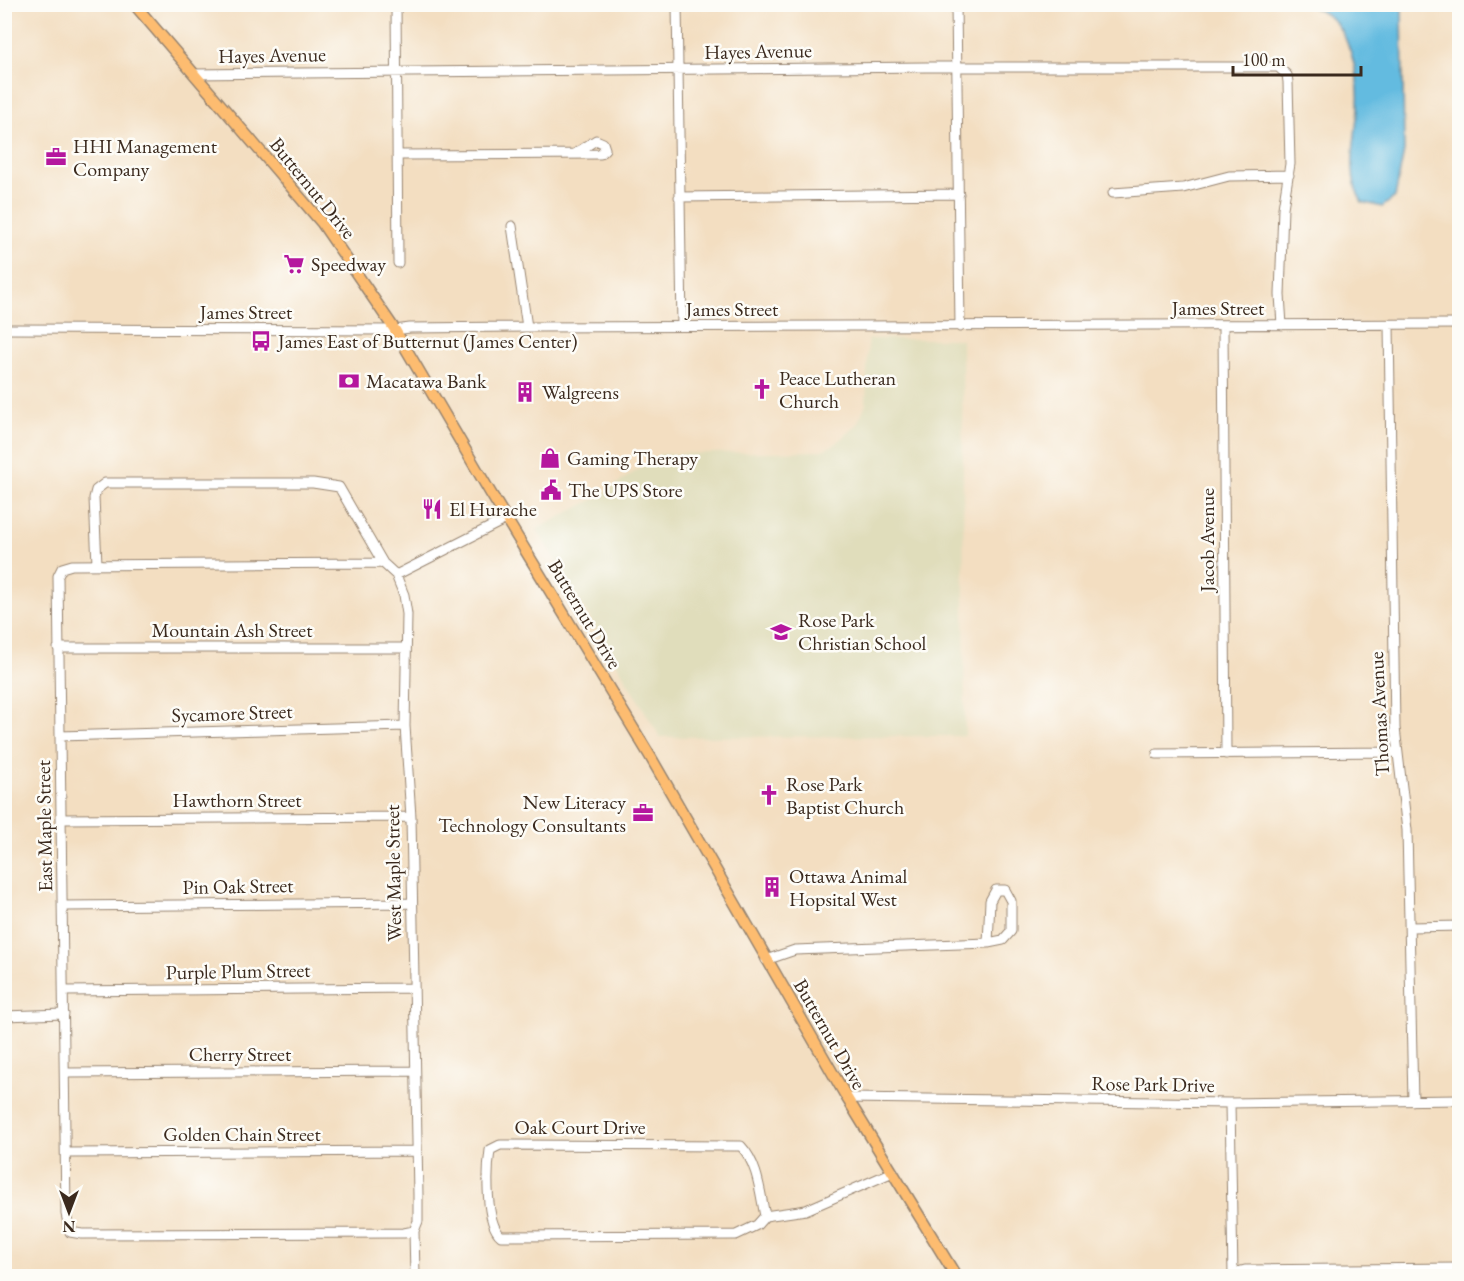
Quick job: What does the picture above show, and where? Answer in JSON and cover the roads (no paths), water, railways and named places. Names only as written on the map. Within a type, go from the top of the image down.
[{"type":"main road","name":"Butternut Drive","points":[[134,4],[322,223],[395,330],[506,519],[650,756],[847,1098],[956,1276]]},
{"type":"street","points":[[396,4],[398,263]]},
{"type":"street","points":[[677,4],[682,326]]},
{"type":"street","points":[[956,4],[960,327]]},
{"type":"street","name":"Hayes Avenue","points":[[195,74],[1269,65],[1278,67],[1287,75],[1289,175]]},
{"type":"street","points":[[397,155],[576,153]]},
{"type":"street","points":[[1113,193],[1183,188],[1228,176],[1289,175],[1283,208],[1280,294],[1282,326]]},
{"type":"street","points":[[679,197],[959,194]]},
{"type":"street","points":[[512,226],[527,327]]},
{"type":"street","name":"James Street","points":[[4,329],[395,330],[682,326],[1460,324]]},
{"type":"street","name":"Thomas Avenue","points":[[1389,325],[1396,752],[1407,830],[1411,927],[1413,1101]]},
{"type":"street","name":"Jacob Avenue","points":[[1223,326],[1226,754]]},
{"type":"street","points":[[383,563],[97,564],[94,521],[96,490],[105,483],[132,482],[313,483],[339,487],[383,563],[396,575],[506,519]]},
{"type":"street","name":"East Maple Street","points":[[97,564],[72,565],[62,568],[58,576],[68,1153],[66,1214],[70,1232],[404,1233],[414,1231]]},
{"type":"street","name":"West Maple Street","points":[[396,575],[407,614],[405,726],[411,817],[418,1221],[414,1231],[415,1276]]},
{"type":"street","name":"Mountain Ash Street","points":[[58,648],[406,648]]},
{"type":"street","name":"Sycamore Street","points":[[60,736],[405,726]]},
{"type":"street","points":[[1157,754],[1396,752]]},
{"type":"street","name":"Hawthorn Street","points":[[62,819],[411,817]]},
{"type":"street","points":[[766,960],[795,950],[988,943],[1003,940],[1011,932],[1011,901],[1005,890],[996,890],[990,900],[988,943]]},
{"type":"street","name":"Pin Oak Street","points":[[64,906],[412,903]]},
{"type":"street","points":[[1411,927],[1460,926]]},
{"type":"street","name":"Purple Plum Street","points":[[64,991],[413,988]]},
{"type":"street","points":[[4,1016],[64,1014]]},
{"type":"street","name":"Cherry Street","points":[[66,1073],[414,1071]]},
{"type":"street","name":"Rose Park Drive","points":[[847,1098],[1230,1103],[1460,1100]]},
{"type":"street","points":[[1230,1103],[1233,1275],[1245,1270],[1460,1268]]},
{"type":"street","name":"Oak Court Drive","points":[[765,1216],[754,1168],[749,1155],[741,1146],[500,1145],[490,1150],[491,1223],[501,1236],[736,1234],[757,1225],[765,1216],[806,1210],[893,1172]]},
{"type":"street","name":"Golden Chain Street","points":[[68,1153],[416,1151]]},
{"type":"water","points":[[1308,5],[1402,5],[1404,151],[1395,197],[1382,207],[1362,202],[1354,180],[1353,156],[1358,96],[1354,62],[1346,40],[1335,22],[1326,14]]},
{"type":"place","name":"HHI Management Company","points":[[56,157]]},
{"type":"place","name":"Speedway","points":[[294,264]]},
{"type":"place","name":"James East of Butternut (James Center)","points":[[261,341]]},
{"type":"place","name":"Macatawa Bank","points":[[349,381]]},
{"type":"place","name":"Peace Lutheran Church","points":[[762,389]]},
{"type":"place","name":"Walgreens","points":[[525,392]]},
{"type":"place","name":"Gaming Therapy","points":[[550,458]]},
{"type":"place","name":"The UPS Store","points":[[551,490]]},
{"type":"place","name":"El Hurache","points":[[432,509]]},
{"type":"place","name":"Rose Park Christian School","points":[[781,632]]},
{"type":"place","name":"Rose Park Baptist Church","points":[[769,795]]},
{"type":"place","name":"New Literacy Technology Consultants","points":[[643,813]]},
{"type":"place","name":"Ottawa Animal Hopsital West","points":[[772,887]]}]
